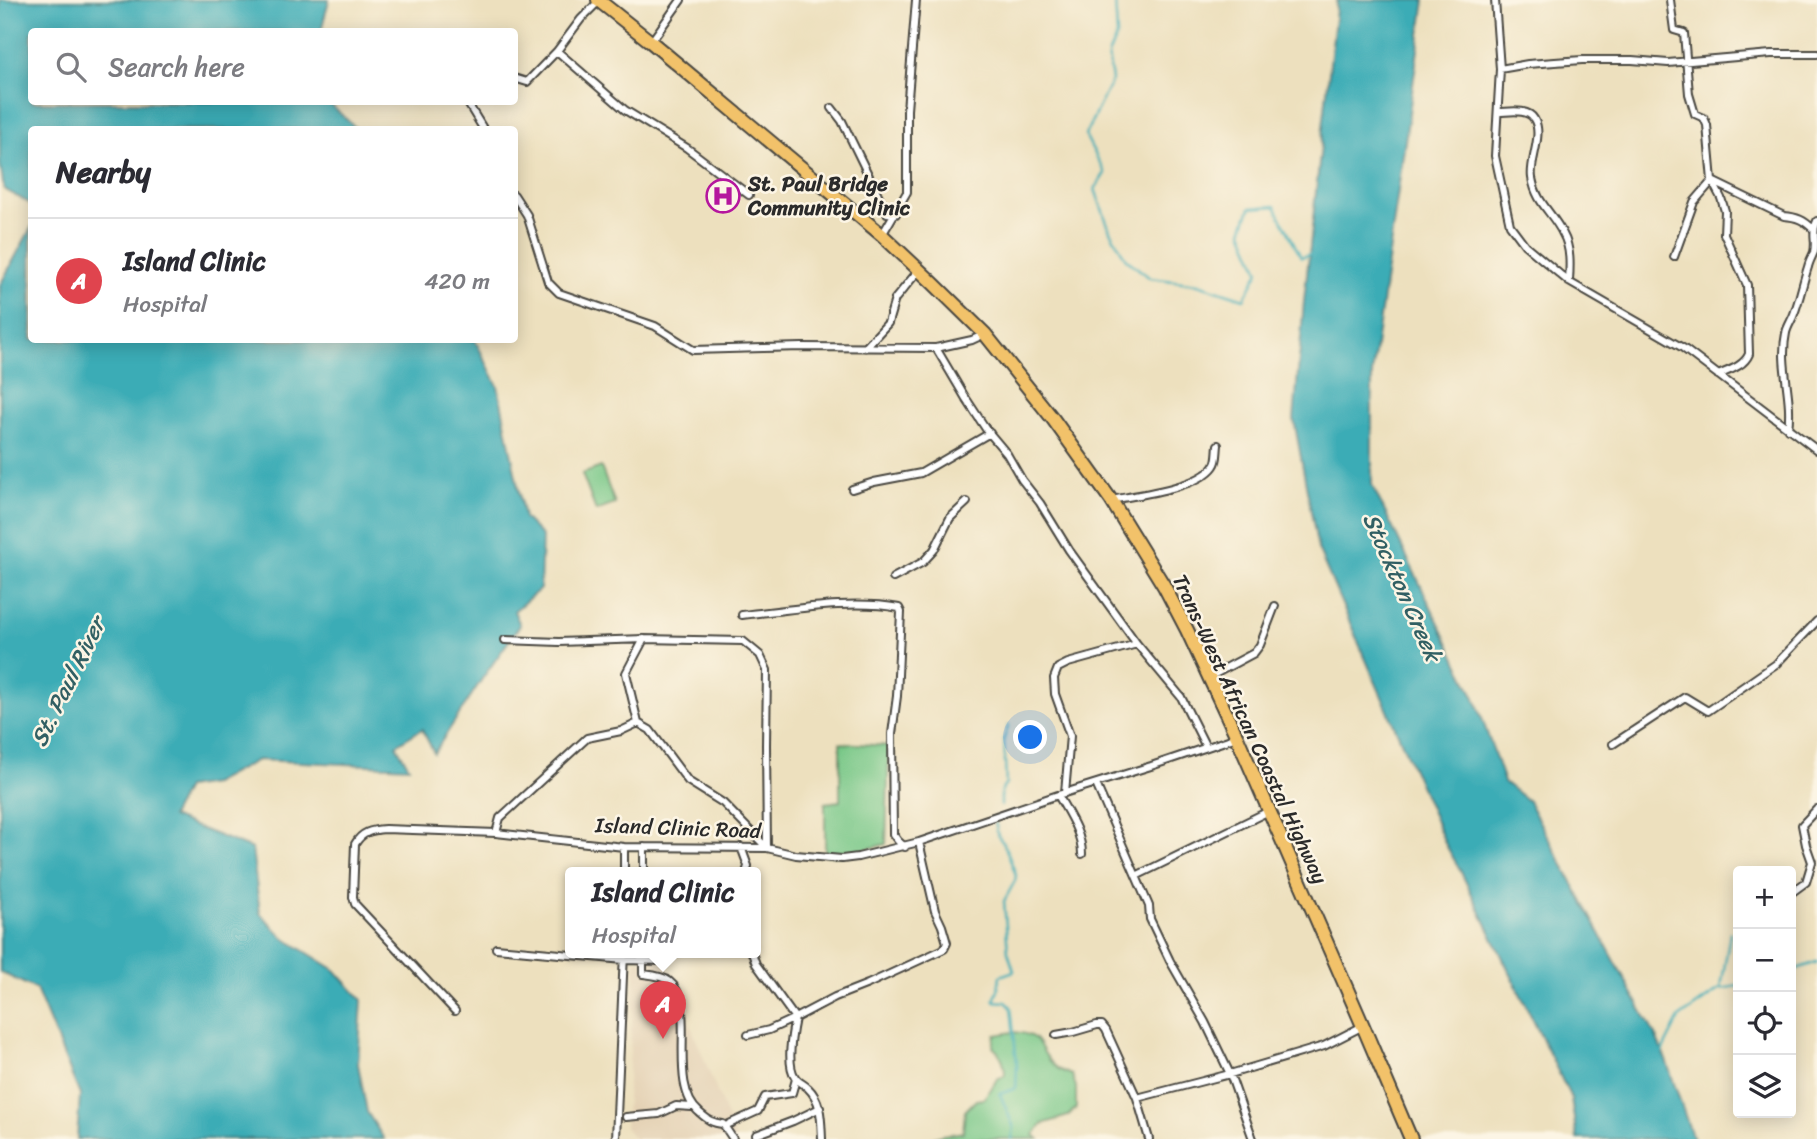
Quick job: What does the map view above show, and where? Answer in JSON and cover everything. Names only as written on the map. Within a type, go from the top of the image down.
[{"type":"highway","name":"Trans-West African Coastal Highway","points":[[598,0],[882,235],[985,334],[1053,419],[1111,500],[1164,586],[1187,630],[1237,737],[1411,1139]]},
{"type":"street","points":[[518,79],[527,82],[557,51],[598,0]]},
{"type":"street","points":[[652,42],[681,0]]},
{"type":"street","points":[[882,235],[907,192],[907,110],[916,0]]},
{"type":"street","points":[[1495,0],[1500,69],[1495,156],[1510,225],[1525,245],[1569,282],[1683,348],[1817,450]]},
{"type":"street","points":[[1670,0],[1674,30],[1684,33],[1689,94],[1695,114],[1704,118],[1707,125],[1712,181],[1725,211],[1724,233],[1737,266],[1745,278],[1750,347],[1746,360],[1718,375]]},
{"type":"street","points":[[557,51],[625,110],[687,148],[749,195]]},
{"type":"street","points":[[1500,69],[1582,60],[1668,62],[1771,54],[1817,54]]},
{"type":"street","points":[[468,105],[481,126]]},
{"type":"street","points":[[832,108],[842,121],[887,213],[896,214]]},
{"type":"street","points":[[1499,112],[1522,112],[1535,120],[1536,144],[1531,175],[1538,200],[1564,236],[1569,258],[1569,282]]},
{"type":"street","points":[[1712,181],[1784,216],[1796,217],[1813,229]]},
{"type":"street","points":[[1674,257],[1693,202],[1712,181]]},
{"type":"street","points":[[518,201],[527,215],[548,282],[559,293],[655,326],[693,350],[802,346],[936,348],[972,340],[985,334]]},
{"type":"street","points":[[1788,429],[1790,413],[1784,373],[1786,333],[1815,247],[1813,229],[1817,221]]},
{"type":"street","points":[[866,348],[888,323],[895,299],[919,270]]},
{"type":"street","points":[[936,348],[965,397],[1007,454],[1069,550],[1137,644],[1181,697],[1206,747]]},
{"type":"street","points":[[852,489],[921,473],[990,433]]},
{"type":"street","points":[[1111,500],[1189,484],[1206,475],[1216,465],[1218,445]]},
{"type":"street","points":[[893,578],[923,562],[934,550],[950,518],[967,502]]},
{"type":"street","points":[[742,615],[843,605],[899,608],[900,659],[892,734],[893,834],[905,847]]},
{"type":"street","points":[[1209,677],[1254,653],[1260,645],[1275,606]]},
{"type":"street","points":[[1613,744],[1685,697],[1708,710],[1776,664],[1817,621]]},
{"type":"street","points":[[644,639],[626,673],[638,723],[650,730],[688,781],[723,803],[767,848]]},
{"type":"street","points":[[505,640],[743,641],[760,656],[767,670],[767,848]]},
{"type":"street","points":[[1082,854],[1082,845],[1061,794],[1070,736],[1055,694],[1054,678],[1058,668],[1068,663],[1137,644]]},
{"type":"street","points":[[496,834],[500,818],[587,738],[621,731],[638,723]]},
{"type":"street","name":"Island Clinic Road","points":[[455,1011],[355,905],[355,844],[359,837],[371,830],[496,834],[624,847],[767,848],[796,855],[842,859],[905,847],[1237,737]]},
{"type":"street","points":[[1096,784],[1149,906],[1150,919],[1230,1074],[1253,1139]]},
{"type":"street","points":[[1796,889],[1806,882],[1812,862],[1802,825],[1817,809]]},
{"type":"street","points":[[1136,876],[1269,811]]},
{"type":"street","points":[[748,1035],[769,1030],[835,997],[944,949],[947,943],[935,911],[919,842]]},
{"type":"street","points":[[624,847],[624,867]]},
{"type":"street","points":[[644,847],[644,867]]},
{"type":"street","points":[[741,847],[748,867]]},
{"type":"street","points":[[496,948],[565,953]]},
{"type":"street","points":[[616,1139],[624,958]]},
{"type":"street","points":[[643,958],[643,974],[668,980],[680,1000],[683,1025],[682,1068],[692,1107],[710,1123],[723,1124],[733,1139]]},
{"type":"street","points":[[648,958],[665,961]]},
{"type":"street","points":[[754,958],[795,1018],[791,1068],[796,1079],[809,1089],[820,1108],[820,1138]]},
{"type":"street","points":[[1056,1035],[1102,1025],[1137,1098],[1149,1139]]},
{"type":"street","points":[[1137,1098],[1324,1046],[1363,1026]]},
{"type":"street","points":[[729,1124],[758,1111],[765,1097],[792,1093],[796,1079]]},
{"type":"street","points":[[626,1117],[659,1114],[676,1106],[692,1107]]},
{"type":"street","points":[[756,1135],[820,1108]]},
{"type":"shaded area","points":[[636,960],[665,961],[736,1139],[634,1139],[625,1127]]},
{"type":"green space","points":[[601,467],[615,504],[596,511],[582,474]]},
{"type":"green space","points":[[840,743],[889,746],[886,844],[841,856],[825,855],[825,803],[840,801]]},
{"type":"green space","points":[[1013,1032],[1031,1036],[1056,1067],[1072,1075],[1076,1087],[1076,1108],[1068,1116],[1042,1124],[1034,1135],[1039,1139],[931,1139],[963,1132],[965,1111],[976,1100],[983,1099],[997,1079],[1005,1075],[999,1053],[993,1047],[995,1035]]},
{"type":"water","points":[[0,0],[329,0],[322,28],[28,28],[28,105],[332,105],[354,126],[28,126],[28,202],[4,189],[0,163]]},
{"type":"water","name":"Stockton Creek","points":[[1337,0],[1425,0],[1372,374],[1372,485],[1475,698],[1504,782],[1528,801],[1655,1035],[1693,1139],[1577,1139],[1571,1098],[1446,845],[1318,549],[1294,420],[1304,301]]},
{"type":"water","name":"St. Paul River","points":[[28,234],[28,343],[476,343],[498,386],[524,518],[542,536],[540,589],[514,611],[520,625],[434,753],[422,729],[396,745],[409,767],[257,760],[213,784],[186,788],[171,817],[252,849],[260,913],[284,938],[335,970],[362,1000],[358,1064],[367,1112],[384,1139],[77,1139],[80,1095],[36,989],[0,972],[0,285]]},
{"type":"waterway","points":[[1115,0],[1117,35],[1108,55],[1112,80],[1085,135],[1105,173],[1095,189],[1110,231],[1126,259],[1150,278],[1198,284],[1244,299],[1259,271],[1242,231],[1250,208],[1275,206],[1301,257],[1310,254]]},
{"type":"waterway","points":[[1001,805],[1001,791],[1006,784],[1004,738],[1009,725]]},
{"type":"waterway","points":[[995,821],[998,836],[1016,875],[1004,901],[1008,952],[1014,971],[1000,976],[994,1001],[1006,1002],[1011,1007],[1017,1064],[1016,1088],[1000,1094],[1014,1128],[1012,1139]]},
{"type":"waterway","points":[[1721,988],[1730,933]]},
{"type":"waterway","points":[[1796,969],[1817,962]]},
{"type":"waterway","points":[[1661,1054],[1679,1018],[1720,989],[1733,987]]},
{"type":"place","name":"St. Paul Bridge Community Clinic","points":[[723,196]]},
{"type":"place","name":"Island Clinic","points":[[663,1039]]}]
